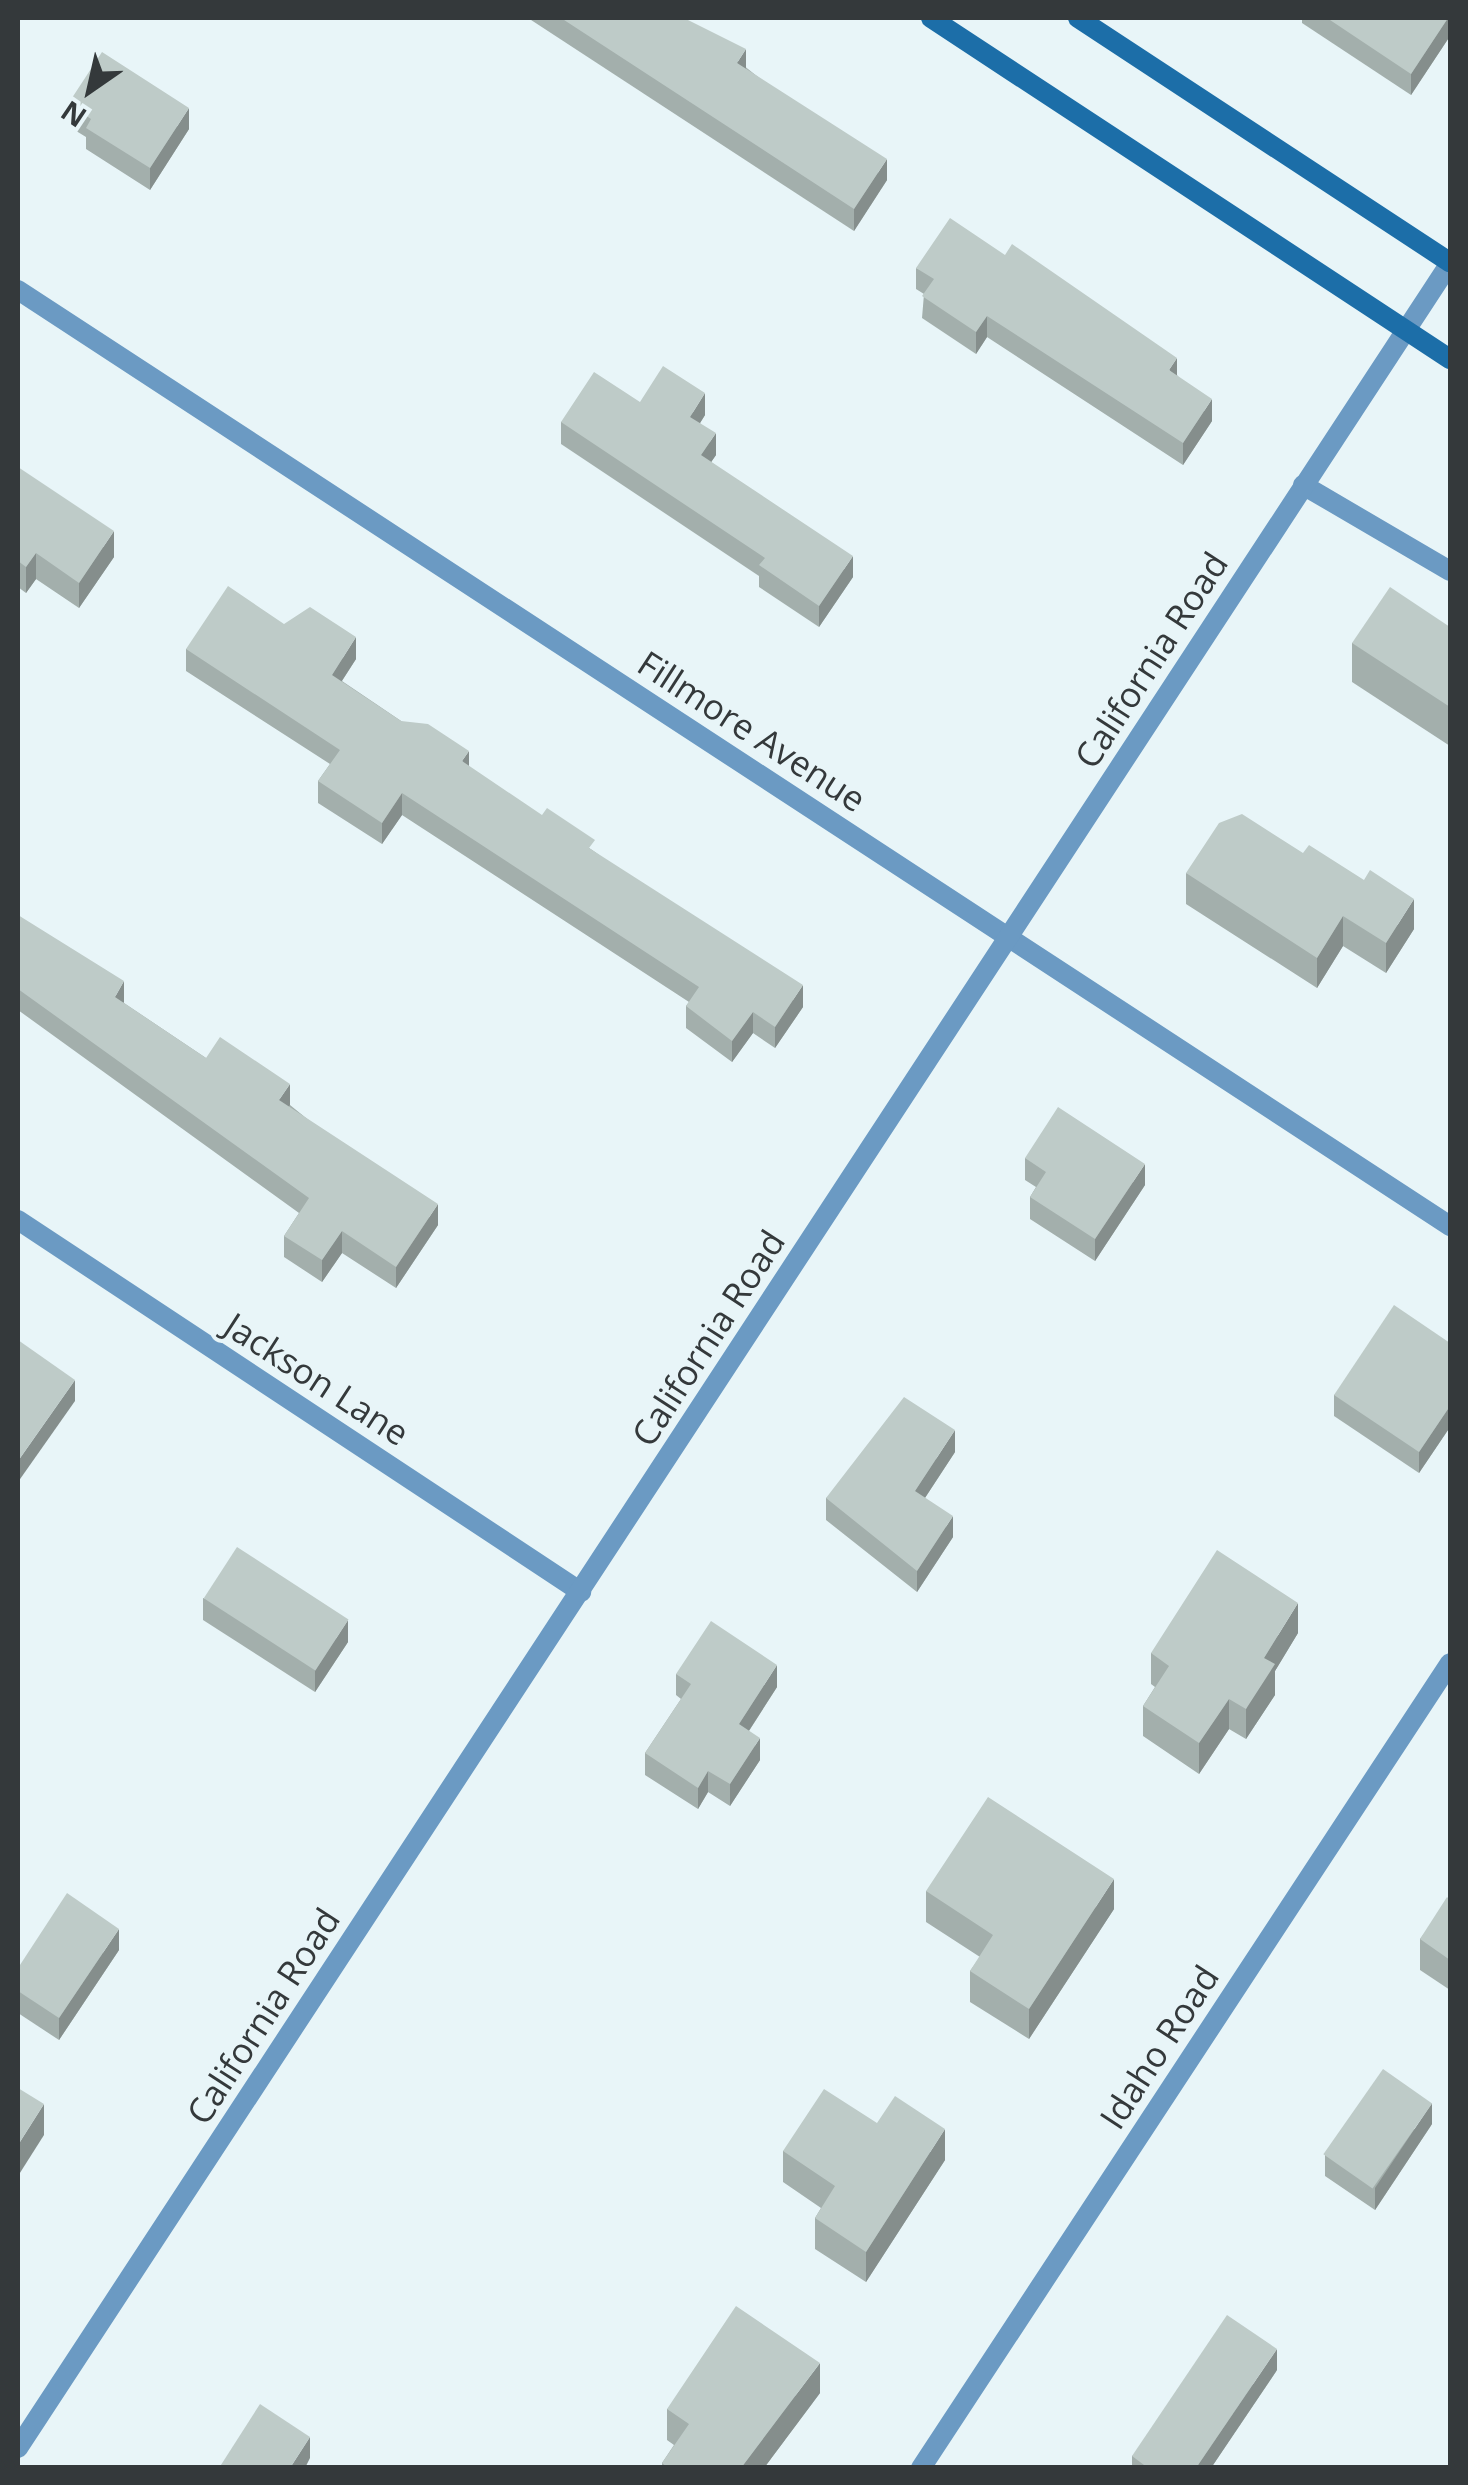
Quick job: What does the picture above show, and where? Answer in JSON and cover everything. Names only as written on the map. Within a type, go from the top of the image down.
[{"type":"main road","points":[[931,18],[1450,359]]},
{"type":"main road","points":[[1078,18],[1450,262]]},
{"type":"street","name":"California Road","points":[[18,2448],[24,2424],[581,1592],[1450,262]]},
{"type":"street","name":"Fillmore Avenue","points":[[18,290],[1450,1226]]},
{"type":"street","points":[[1304,485],[1450,571]]},
{"type":"street","name":"Jackson Lane","points":[[18,1220],[581,1592]]},
{"type":"street","name":"Idaho Road","points":[[921,2468],[1450,1663]]},
{"type":"building","points":[[561,18],[684,18],[746,49],[737,63],[887,159],[854,209]]},
{"type":"building","points":[[1327,18],[1448,18],[1411,74]]},
{"type":"building","points":[[102,52],[189,108],[150,168],[86,128],[91,119],[68,104]]},
{"type":"building","points":[[950,218],[1005,255],[1012,244],[1177,358],[1169,370],[1212,399],[1183,443],[987,316],[976,332],[922,296],[934,279],[916,268]]},
{"type":"building","points":[[663,366],[705,393],[690,417],[716,433],[701,455],[853,556],[819,606],[759,565],[765,558],[561,422],[594,372],[640,402]]},
{"type":"building","points":[[18,467],[114,531],[79,583],[36,553],[26,567],[18,561]]},
{"type":"building","points":[[228,586],[284,624],[310,607],[356,637],[332,675],[401,721],[428,724],[469,751],[462,761],[542,815],[547,808],[595,840],[589,848],[803,985],[775,1027],[753,1012],[732,1041],[686,1006],[699,987],[402,793],[382,823],[318,781],[340,750],[186,649]]},
{"type":"building","points":[[1390,587],[1450,627],[1450,707],[1352,643]]},
{"type":"building","points":[[1242,814],[1303,853],[1309,845],[1364,880],[1370,870],[1414,899],[1386,943],[1343,916],[1317,958],[1186,873],[1219,823]]},
{"type":"building","points":[[18,915],[124,981],[115,997],[206,1058],[220,1037],[290,1084],[279,1100],[438,1204],[396,1267],[342,1231],[322,1260],[284,1236],[309,1198],[18,989]]},
{"type":"building","points":[[1058,1107],[1145,1164],[1095,1239],[1030,1197],[1046,1172],[1025,1158]]},
{"type":"building","points":[[1394,1305],[1450,1343],[1450,1406],[1419,1452],[1334,1395]]},
{"type":"building","points":[[18,1340],[75,1380],[18,1461]]},
{"type":"building","points":[[904,1397],[955,1430],[915,1491],[953,1516],[917,1571],[826,1498]]},
{"type":"building","points":[[237,1547],[349,1619],[315,1671],[204,1598]]},
{"type":"building","points":[[1217,1550],[1298,1603],[1264,1658],[1275,1664],[1246,1709],[1229,1699],[1199,1743],[1143,1706],[1169,1666],[1151,1653]]},
{"type":"building","points":[[711,1621],[777,1665],[739,1724],[760,1738],[730,1784],[708,1771],[698,1788],[645,1753],[691,1684],[676,1674]]},
{"type":"building","points":[[988,1797],[1114,1879],[1029,2009],[970,1971],[993,1935],[926,1891]]},
{"type":"building","points":[[67,1893],[119,1929],[59,2018],[18,1991],[18,1968]]},
{"type":"building","points":[[1447,1897],[1450,1900],[1450,1960],[1420,1939]]},
{"type":"building","points":[[1383,2069],[1432,2103],[1372,2189],[1323,2154]]},
{"type":"building","points":[[18,2088],[44,2104],[18,2145]]},
{"type":"building","points":[[824,2089],[877,2123],[895,2096],[945,2129],[866,2252],[815,2218],[835,2186],[783,2151]]},
{"type":"building","points":[[736,2306],[820,2363],[741,2468],[668,2468],[662,2463],[689,2424],[667,2409]]},
{"type":"building","points":[[1227,2315],[1277,2349],[1196,2468],[1148,2468],[1132,2456]]},
{"type":"building","points":[[260,2404],[310,2437],[290,2468],[219,2468]]}]
